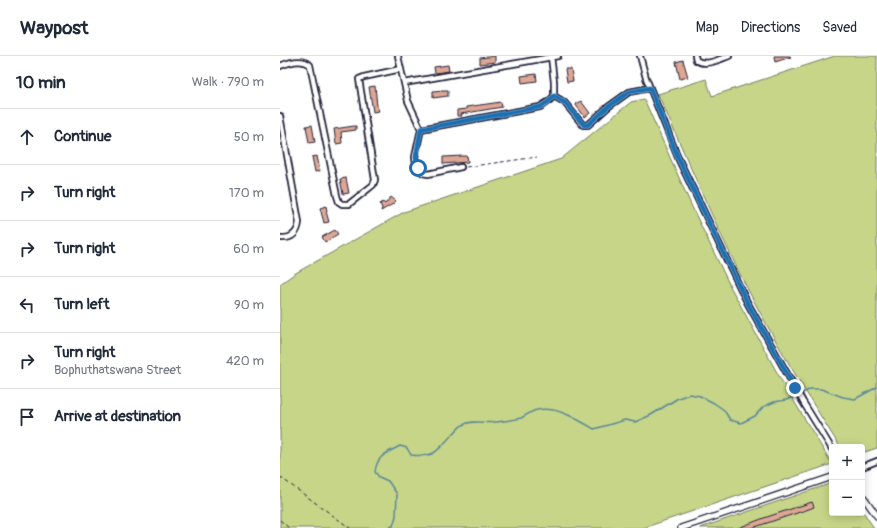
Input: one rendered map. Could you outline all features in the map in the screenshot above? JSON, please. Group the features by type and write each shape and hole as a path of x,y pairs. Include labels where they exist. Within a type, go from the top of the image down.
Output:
{"street":[{"path":"398,56 408,101 421,129 416,157 418,168 423,173 428,174 462,167"},
{"path":"404,83 551,56 558,56"},
{"path":"421,129 540,107 554,96 551,56"},
{"path":"640,56 650,88 672,144 747,302 803,402 829,444"},
{"path":"694,56 696,60 703,63 729,56"},
{"path":"280,66 301,61 307,62 310,65 337,196 339,202 345,204 349,204 373,185 375,180 359,79 364,76 401,69"},
{"path":"554,96 564,102 586,126 608,107 629,92 650,88"},
{"path":"280,116 281,132 298,222 298,229 295,234 280,238"},
{"path":"865,465 877,461"},
{"path":"681,528 829,478"},
{"path":"865,499 877,516"}],"path":[{"path":"462,167 537,157"},
{"path":"280,477 350,528"},
{"path":"280,520 289,528"}],"green space":[{"path":"835,56 877,56 877,448 865,452 865,444 838,444 802,386 755,303 733,259 658,94 706,79 712,96"},
{"path":"644,99 692,207 731,288 780,378 829,459 829,465 643,528 280,528 280,284 294,274 404,212 561,159 631,102"},
{"path":"829,484 829,516 865,516 865,514 874,528 700,528"}],"building":[{"path":"495,56 495,62 480,64 480,58"},
{"path":"774,56 790,56 791,57 775,62"},
{"path":"683,60 688,77 680,79 676,62"},
{"path":"448,65 449,71 435,73 434,67"},
{"path":"565,69 571,69 573,81 567,82"},
{"path":"536,74 537,81 522,83 521,76"},
{"path":"375,86 379,111 373,112 369,87"},
{"path":"448,90 448,96 433,98 433,91"},
{"path":"581,101 590,113 585,117 575,104"},
{"path":"501,102 502,107 457,116 457,110 466,109 466,107"},
{"path":"312,125 315,142 309,143 306,126"},
{"path":"356,126 356,130 341,132 342,143 336,144 334,129"},
{"path":"317,156 320,171 315,172 312,157"},
{"path":"467,156 468,162 443,164 443,157"},
{"path":"346,178 349,193 343,194 340,179"},
{"path":"391,197 396,201 381,211 382,208 380,204 383,202 385,204"},
{"path":"326,206 329,222 324,223 320,208"},
{"path":"335,230 338,234 325,242 322,237"},
{"path":"812,502 814,507 809,509 752,528 738,528 764,518"}],"waterway":[{"path":"800,394 811,389 821,389 843,397 855,399 877,387"},
{"path":"387,528 393,526 396,516 397,494 388,481 379,477 375,472 380,458 400,446 407,448 411,455 420,456 432,454 437,451 460,427 467,423 492,422 521,418 531,412 544,409 567,414 594,429 625,420 635,422 651,415 678,398 690,394 700,396 714,403 724,410 730,420 741,423 755,416 763,407 797,395"}],"route":[{"path":"418,168 416,165 416,157 421,129 540,107 554,96 561,99 586,126 608,107 629,92 650,88 679,160 747,302 795,388"}]}
